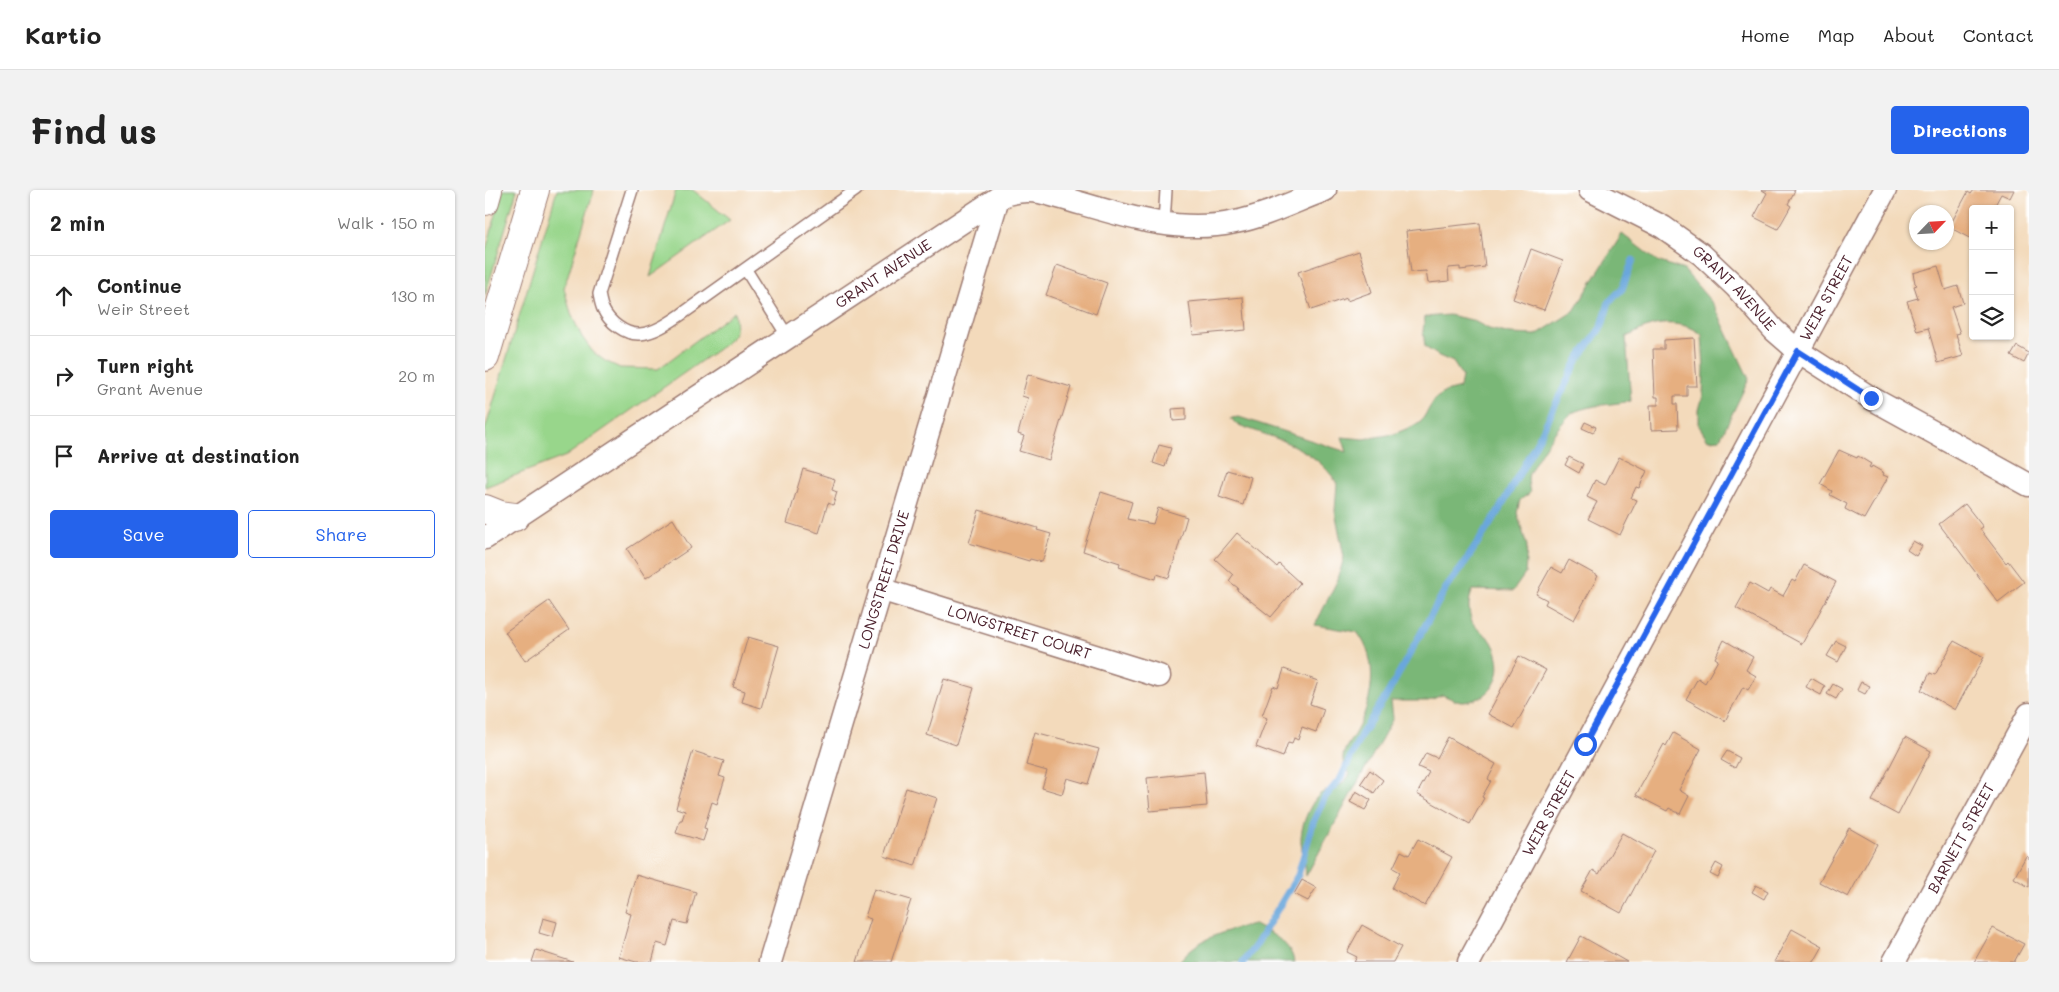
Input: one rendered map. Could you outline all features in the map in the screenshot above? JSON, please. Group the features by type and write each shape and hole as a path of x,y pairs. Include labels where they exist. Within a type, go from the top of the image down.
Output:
{"main road":[{"path":"485,201 488,190"},
{"path":"485,357 535,190"},
{"path":"485,509 500,516 515,517"}],"street":[{"name":"GRANT AVENUE","path":"485,538 998,198 1017,191 1040,192 1127,218 1164,224 1200,226 1234,223 1268,213 1325,190"},
{"name":"GRANT AVENUE","path":"1590,190 1621,204 1663,227 1701,254 1736,287 1774,330 1798,351 1871,398 2029,485"},
{"name":"WEIR STREET","path":"1469,962 1885,190"},
{"name":"LONGSTREET DRIVE","path":"770,962 998,198"},
{"name":"LONGSTREET COURT","path":"880,590 1159,676"},
{"name":"BARNETT STREET","path":"1894,962 2029,714"}],"lane":[{"path":"632,190 599,294 603,309 612,322 625,330 640,334 659,328 746,270 856,190"},
{"path":"1164,224 1167,190"},
{"path":"746,270 788,337"}],"green space":[{"path":"503,190 517,190 485,296 485,253"},
{"path":"557,190 594,190 564,288 571,314 582,337 593,352 605,361 620,368 658,369 734,312 735,330 724,345 566,456 485,487 485,430"},
{"path":"676,190 693,190 730,220 650,277"},
{"path":"1622,234 1657,261 1684,270 1714,305 1749,379 1720,439 1708,440 1699,426 1704,368 1702,335 1691,328 1677,324 1661,324 1648,327 1626,337 1631,401 1581,409 1569,415 1563,422 1529,474 1530,493 1520,500 1517,513 1527,546 1525,574 1513,591 1473,590 1471,594 1469,611 1471,619 1475,626 1492,642 1499,662 1496,681 1491,689 1475,700 1462,702 1442,695 1428,701 1391,701 1393,718 1306,876 1301,842 1304,824 1312,805 1319,795 1342,784 1350,774 1344,763 1343,756 1361,721 1370,695 1371,669 1369,656 1357,632 1315,625 1338,579 1344,557 1335,511 1337,483 1317,460 1305,452 1293,445 1236,424 1231,418 1239,417 1347,452 1342,437 1364,439 1394,434 1420,423 1435,399 1445,392 1460,388 1462,376 1453,362 1425,347 1423,331 1425,317 1449,315 1472,320 1489,329 1511,334 1536,335 1574,311"},
{"path":"1253,924 1284,943 1289,948 1294,962 1179,962 1203,941"}],"building":[{"path":"1762,190 1795,190 1788,204 1791,206 1778,229 1754,217 1767,193"},
{"path":"1974,190 2014,190 2010,198 2001,194 1995,205 1969,205 1969,238 1954,230 1954,218 1968,192 1971,194"},
{"path":"1480,223 1485,267 1460,270 1460,267 1448,268 1449,281 1428,283 1426,271 1411,272 1406,231"},
{"path":"1531,249 1563,261 1544,310 1513,299"},
{"path":"1359,251 1372,292 1347,301 1347,298 1311,310 1298,272"},
{"path":"1057,265 1107,283 1096,314 1046,295"},
{"path":"1938,266 1945,290 1958,286 1963,303 1951,307 1960,333 1956,334 1963,356 1938,363 1928,328 1917,331 1907,301 1918,298 1914,286 1917,285 1913,273"},
{"path":"1243,297 1246,330 1193,335 1189,302"},
{"path":"1694,338 1697,386 1687,386 1687,396 1674,396 1674,404 1677,404 1678,429 1651,430 1650,405 1658,405 1658,397 1655,397 1653,349 1664,349 1664,340"},
{"path":"2017,346 2029,353 2024,363 2011,356"},
{"path":"1028,374 1071,387 1049,460 1019,451 1024,436 1018,434 1028,398 1022,396"},
{"path":"1186,408 1186,420 1173,421 1172,409"},
{"path":"1585,422 1596,427 1593,433 1582,428"},
{"path":"1159,445 1171,448 1165,467 1153,463"},
{"path":"1839,450 1857,458 1858,456 1871,464 1869,467 1871,468 1872,466 1888,477 1864,519 1845,509 1847,504 1830,495 1832,491 1820,484"},
{"path":"1569,457 1583,464 1579,473 1565,465"},
{"path":"1619,457 1647,471 1639,488 1636,487 1631,498 1637,500 1620,535 1588,519 1597,502 1587,497 1595,480 1605,485"},
{"path":"803,469 835,479 832,490 837,492 833,505 828,503 819,533 787,523"},
{"path":"1227,470 1251,477 1243,505 1219,497"},
{"path":"1101,492 1132,502 1127,519 1153,524 1158,508 1187,517 1169,578 1157,574 1156,579 1119,567 1120,563 1083,551"},
{"path":"1965,504 1983,527 1980,529 2006,563 2008,561 2024,582 1998,602 1939,524"},
{"path":"979,510 1038,528 1037,530 1051,534 1042,562 1030,559 1029,561 969,543"},
{"path":"673,519 691,548 646,578 627,549"},
{"path":"1237,533 1277,567 1279,564 1300,583 1271,617 1237,590 1238,588 1229,581 1233,575 1215,559"},
{"path":"1913,541 1922,546 1916,556 1907,550"},
{"path":"1569,560 1598,576 1574,620 1545,604 1547,600 1536,594 1551,567 1562,573"},
{"path":"1804,565 1836,582 1802,644 1736,608 1750,583 1768,593 1770,589 1783,596 1792,580 1795,582"},
{"path":"549,601 569,630 525,661 505,632"},
{"path":"748,637 779,646 761,708 742,702 745,691 733,687"},
{"path":"1724,640 1753,657 1746,670 1756,676 1748,690 1743,687 1725,721 1686,699 1698,678 1705,683 1718,660 1715,658"},
{"path":"1836,641 1846,646 1838,662 1827,656"},
{"path":"1954,641 1984,657 1955,710 1921,690 1930,673 1935,675"},
{"path":"1519,656 1546,670 1514,728 1488,714"},
{"path":"1284,669 1318,681 1310,704 1324,709 1316,732 1302,727 1298,740 1294,738 1292,743 1288,742 1283,757 1256,747 1267,718 1262,716 1273,686 1278,688"},
{"path":"1811,678 1825,686 1821,695 1806,687"},
{"path":"944,679 974,688 956,745 927,735"},
{"path":"1861,682 1870,686 1865,694 1857,690"},
{"path":"1833,684 1842,689 1836,699 1827,694"},
{"path":"1035,732 1099,749 1088,784 1067,778 1062,794 1042,788 1047,771 1026,765"},
{"path":"1673,733 1701,749 1679,790 1689,796 1680,814 1669,808 1667,811 1636,795 1664,744 1666,746"},
{"path":"1448,737 1496,764 1488,779 1491,781 1482,797 1484,798 1470,824 1417,794 1429,772 1418,767 1426,753 1437,758"},
{"path":"1905,737 1931,751 1898,815 1872,801"},
{"path":"693,751 724,761 719,776 725,778 717,804 712,802 704,828 707,829 703,841 676,833 685,811 676,808"},
{"path":"1727,751 1740,758 1735,768 1721,760"},
{"path":"1370,770 1383,780 1374,793 1361,783"},
{"path":"1204,772 1207,806 1150,811 1147,778"},
{"path":"906,788 937,798 915,866 884,856"},
{"path":"1356,791 1371,800 1365,810 1350,802"},
{"path":"1849,828 1877,844 1848,897 1819,882"},
{"path":"1622,833 1654,851 1621,913 1581,891 1593,870 1599,874"},
{"path":"1418,839 1452,857 1425,906 1392,888 1400,872 1393,868 1401,851 1409,855"},
{"path":"2026,856 2029,858 2029,887 2014,878"},
{"path":"1716,863 1723,867 1718,878 1710,874"},
{"path":"636,875 696,892 687,924 674,921 667,946 657,943 652,962 636,962 619,957 631,914 625,912"},
{"path":"1302,880 1316,888 1308,901 1294,894"},
{"path":"1756,885 1768,891 1764,899 1752,892"},
{"path":"874,889 911,900 891,962 857,962 871,919 865,917"},
{"path":"543,918 557,922 553,937 539,933"},
{"path":"1362,925 1401,947 1393,962 1354,962 1357,957 1347,952"},
{"path":"1993,928 2024,944 2014,962 1974,962"},
{"path":"1792,929 1823,946 1814,962 1774,962"},
{"path":"1581,936 1627,962 1567,962"},
{"path":"536,950 573,962 532,962"}],"waterway":[{"path":"1243,962 1256,945 1298,875 1314,820 1325,797 1341,778 1361,735 1388,693 1446,588 1498,512 1540,436 1577,361 1602,326 1609,302 1622,289 1633,260"}],"route":[{"path":"1585,744 1798,351 1871,398"}]}
